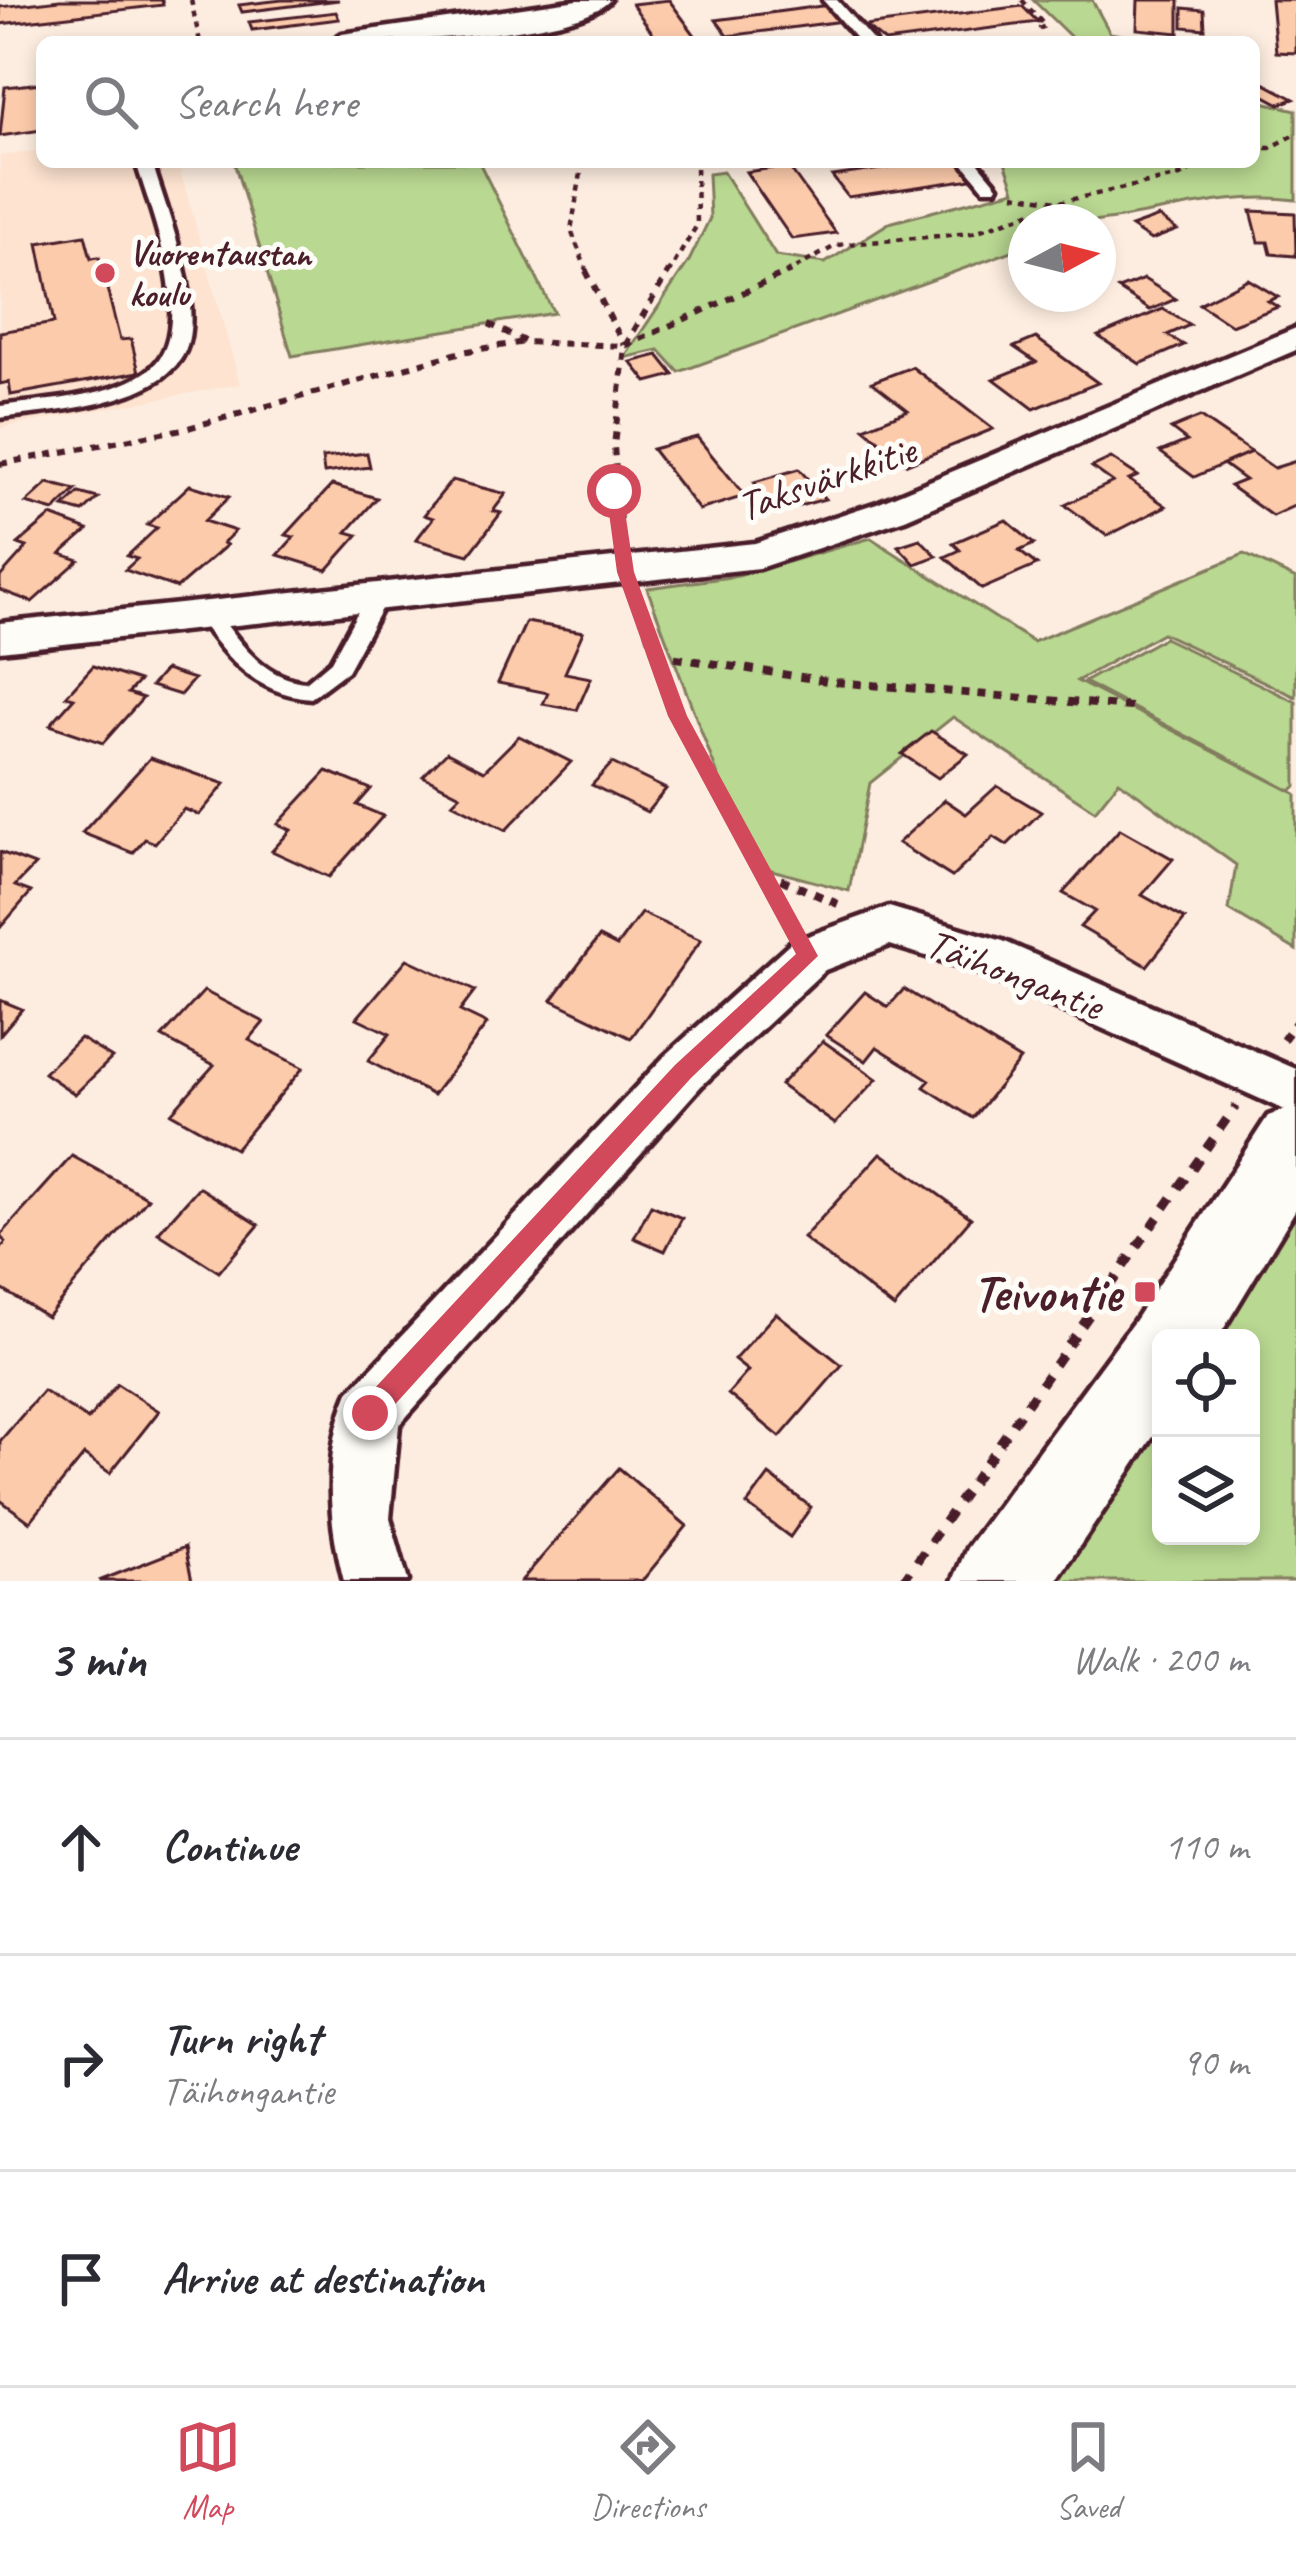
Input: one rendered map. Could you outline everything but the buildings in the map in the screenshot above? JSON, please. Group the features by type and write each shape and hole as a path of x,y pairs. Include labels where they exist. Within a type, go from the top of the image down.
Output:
{"main road":[{"path":"1174,1329 1283,1103"},
{"path":"1000,1581 1152,1364"}],"street":[{"path":"398,36 576,12 597,0"},
{"name":"Taksvärkkitie","path":"0,637 710,563 804,543 1296,338"},
{"name":"Täihongantie","path":"376,1581 359,1518 370,1413 683,1071 808,956 889,926 986,955 1283,1103"}],"lane":[{"path":"830,0 862,36"},
{"path":"0,412 106,398 146,385 171,366 183,322 145,168"},
{"path":"975,168 990,186"},
{"path":"208,616 244,662 278,690 311,690 339,666 376,598"}],"path":[{"path":"191,0 199,36"},
{"path":"1022,0 1045,26 1035,31"},
{"path":"1260,148 1270,148 1296,134"},
{"path":"582,168 571,230 593,289 625,346"},
{"path":"696,168 697,225 625,346 614,491 626,572 678,716 808,956"},
{"path":"0,464 188,428 463,352 525,342 625,346 756,291 837,245 972,232 1064,201 1180,176 1194,168"},
{"path":"990,186 1064,201"},
{"path":"489,324 525,342"},
{"path":"657,655 724,669 914,691 1132,707"},
{"path":"762,871 889,926"},
{"path":"903,1581 1283,1103 1296,1022"}],"shaded area":[{"name":"Vuorentaustan koulu","path":"36,151 36,168 180,168 240,384 0,428 0,156"}],"green space":[{"path":"1033,0 1092,0 1110,33 1127,36 1070,36"},
{"path":"1260,101 1296,110 1296,200 1243,199 1116,219 1116,204 1008,204 1008,253 679,372 659,350 624,358 689,261 710,218 708,174 723,172 776,256 825,263 889,223 1015,190 1007,168 1260,168"},
{"path":"236,168 482,168 554,313 292,356"},
{"path":"871,538 1033,642 1244,554 1296,579 1296,697 1162,633 1077,681 1296,794 1296,950 1229,910 1236,865 1119,781 1095,811 953,717 870,783 849,891 764,868 728,802 647,588 738,576"},
{"path":"1164,638 1296,702 1296,786 1291,791 1084,682"},
{"path":"1296,1190 1296,1581 1033,1581 1152,1403 1152,1545 1260,1545 1260,1329 1202,1329"}],"place":[{"name":"Vuorentaustan koulu","path":"105,273"},
{"name":"Teivontie","path":"1145,1292"}],"route":[{"path":"370,1413 683,1071 808,956 678,716 626,572 614,491"}]}
